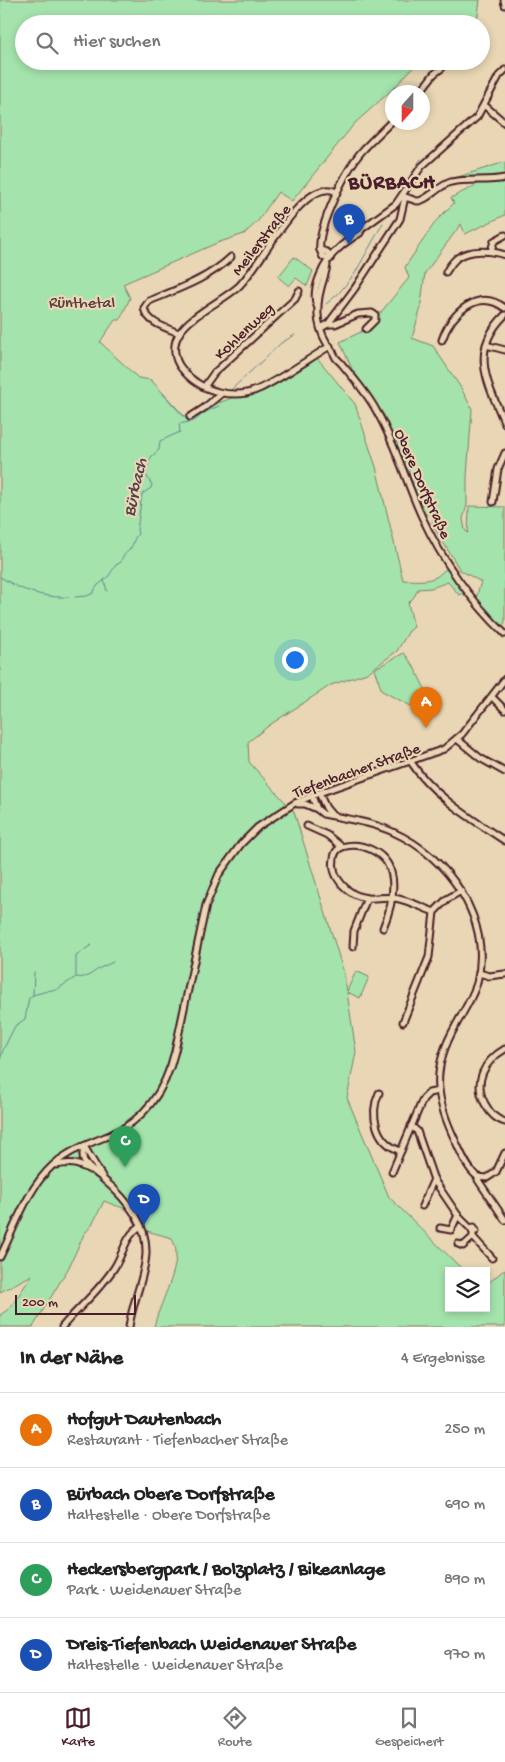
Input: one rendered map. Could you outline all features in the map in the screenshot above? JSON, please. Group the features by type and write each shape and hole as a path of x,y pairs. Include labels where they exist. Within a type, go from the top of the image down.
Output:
{"street":[{"path":"504,0 505,6"},
{"path":"425,85 439,70"},
{"name":"Obere Dorfstraße","path":"505,70 499,76 477,117 427,160 403,196 344,246 337,249 322,270 314,299 317,306 317,318 331,349 339,356 341,363 379,415 422,516 438,545 470,596 505,634"},
{"path":"484,105 505,124"},
{"path":"332,257 323,257 320,250 322,233 337,192 347,171 362,152 385,129"},
{"path":"403,196 417,201 423,200 448,183 463,180 492,181 505,178"},
{"name":"Meilerstraße","path":"179,333 190,322 228,295 246,279 284,224 307,201 325,190 337,192"},
{"name":"Obere Dorfstraße","path":"321,328 328,324 355,288 400,219 403,196"},
{"path":"491,251 494,241 505,235"},
{"path":"446,272 455,259 477,251 491,251 505,255"},
{"path":"231,257 219,268 202,279 149,301 144,308 147,315 154,322 179,333 175,344 178,363 192,379 204,387 222,393 242,394 260,388 331,349"},
{"name":"Kohlenweg","path":"204,387 214,373 295,299 299,292"},
{"path":"442,340 449,323 460,311 470,304 487,301 494,302 505,308"},
{"path":"328,324 335,324 358,314 372,313 376,315 375,320 366,329"},
{"path":"505,315 491,331 484,353 485,374 504,416 505,424"},
{"path":"486,345 505,350"},
{"path":"190,417 222,393"},
{"path":"493,502 498,469 505,453"},
{"name":"Tiefenbacher Straße","path":"0,1257 34,1188 53,1166 68,1154 121,1130 133,1122 154,1101 165,1084 175,1051 206,904 212,886 223,867 251,833 276,814 312,796 444,750 457,739 505,679"},
{"path":"492,697 505,710"},
{"path":"457,739 480,758 505,772"},
{"path":"412,762 426,780 448,800 505,841"},
{"path":"319,793 326,808 335,816"},
{"path":"312,796 317,809"},
{"path":"295,804 305,804 323,814 381,827 410,841 437,862 461,891 473,915 478,932 480,951 479,973 469,1004 448,1039 441,1057 438,1075 439,1091 444,1114 454,1139 471,1170 478,1177 478,1180 505,1220"},
{"path":"307,826 327,835 342,847"},
{"path":"383,928 393,897 390,869 386,860 379,853 359,845 342,847 337,850 333,860 337,878 348,889 367,898 393,897 406,900 434,912"},
{"path":"403,1022 429,957 434,912 447,899 461,891"},
{"path":"353,946 354,931 367,898"},
{"path":"479,973 489,976 505,974"},
{"path":"505,1049 492,1058 485,1066 480,1077 479,1088 489,1112 505,1122"},
{"path":"392,1172 423,1099 428,1093 439,1091"},
{"path":"379,1093 375,1102 374,1114 376,1125 384,1140 394,1149 400,1151"},
{"path":"411,1126 417,1131 434,1179 458,1215 492,1258"},
{"path":"84,1146 101,1177 130,1208 141,1226 145,1237 146,1259 129,1327"},
{"path":"478,1177 487,1178 496,1172 505,1153"},
{"path":"53,1166 67,1162 75,1163 101,1177"},
{"path":"486,1192 487,1178"},
{"path":"422,1206 434,1179"},
{"path":"440,1228 451,1230 458,1215"},
{"path":"62,1327 106,1280 122,1255 128,1237 141,1226"},
{"path":"458,1244 463,1246 472,1232"}],"green space":[{"name":"Rünthetal","path":"0,0 480,0 478,15 15,15 15,70 411,70 397,85 385,85 385,96 355,123 292,201 278,192 258,221 244,234 217,243 123,284 130,298 120,320 115,320 100,342 138,378 151,380 184,416 250,391 314,354 355,404 376,467 403,580 432,579 450,567 461,583 464,593 459,595 448,582 431,588 418,589 408,603 414,627 409,631 397,651 367,673 331,685 271,724 248,742 249,762 294,812 344,973 347,991 356,971 369,977 360,998 347,992 356,1052 347,1098 389,1197 460,1267 445,1267 445,1312 490,1312 490,1282 505,1269 505,1327 154,1327 176,1261 173,1240 172,1238 147,1231 144,1224 135,1214 104,1201 92,1225 84,1234 69,1267 33,1327 0,1327 0,1315 10,1308 32,1275 0,1292"},
{"path":"505,162 505,215 465,234 461,224 425,273 420,311 412,338 433,346 461,388 472,409 467,476 467,505 463,519 465,530 468,533 469,506 505,507 505,622 503,626 487,612 476,598 481,582 460,570 432,524 436,500 429,513 423,515 411,477 384,415 352,369 340,342 367,329 409,278 405,267 436,221 454,203 451,198 482,182 458,177"},
{"path":"294,257 313,271 307,286 296,278 289,286 278,277"},
{"path":"404,653 413,665 430,699 411,706 382,691 374,669"}],"waterway":[{"name":"Bürbach","path":"493,109 497,113"},
{"name":"Bürbach","path":"418,163 421,159"},
{"name":"Bürbach","path":"354,275 383,223"},
{"name":"Bürbach","path":"326,304 339,293 352,277"},
{"name":"Bürbach","path":"231,390 281,343 295,335"},
{"path":"163,394 189,422"},
{"name":"Bürbach","path":"75,597 87,596 93,593 97,586 121,562 123,556 131,547 138,534 142,494 151,488 152,485 146,475 148,464 152,456 159,450 160,441 180,432 179,424 194,421 226,396"},
{"name":"Bürbach","path":"203,413 219,406"},
{"name":"Bürbach","path":"0,577 36,594 69,597"},
{"path":"104,580 107,591"},
{"path":"76,976 76,956 91,945"},
{"path":"33,995 56,990 76,977 87,976 113,962"},
{"path":"0,1060 15,1026 25,1019 29,998 33,995 34,972"}],"place":[{"name":"Bürbach Obere Dorfstraße","path":"349,245"},
{"name":"Hofgut Dautenbach","path":"426,728"},
{"name":"Heckersbergpark / Bolzplatz / Bikeanlage","path":"125,1167"},
{"name":"Dreis-Tiefenbach Weidenauer Straße","path":"144,1225"}],"district":[{"name":"BÜRBACH","path":"392,181"}]}
